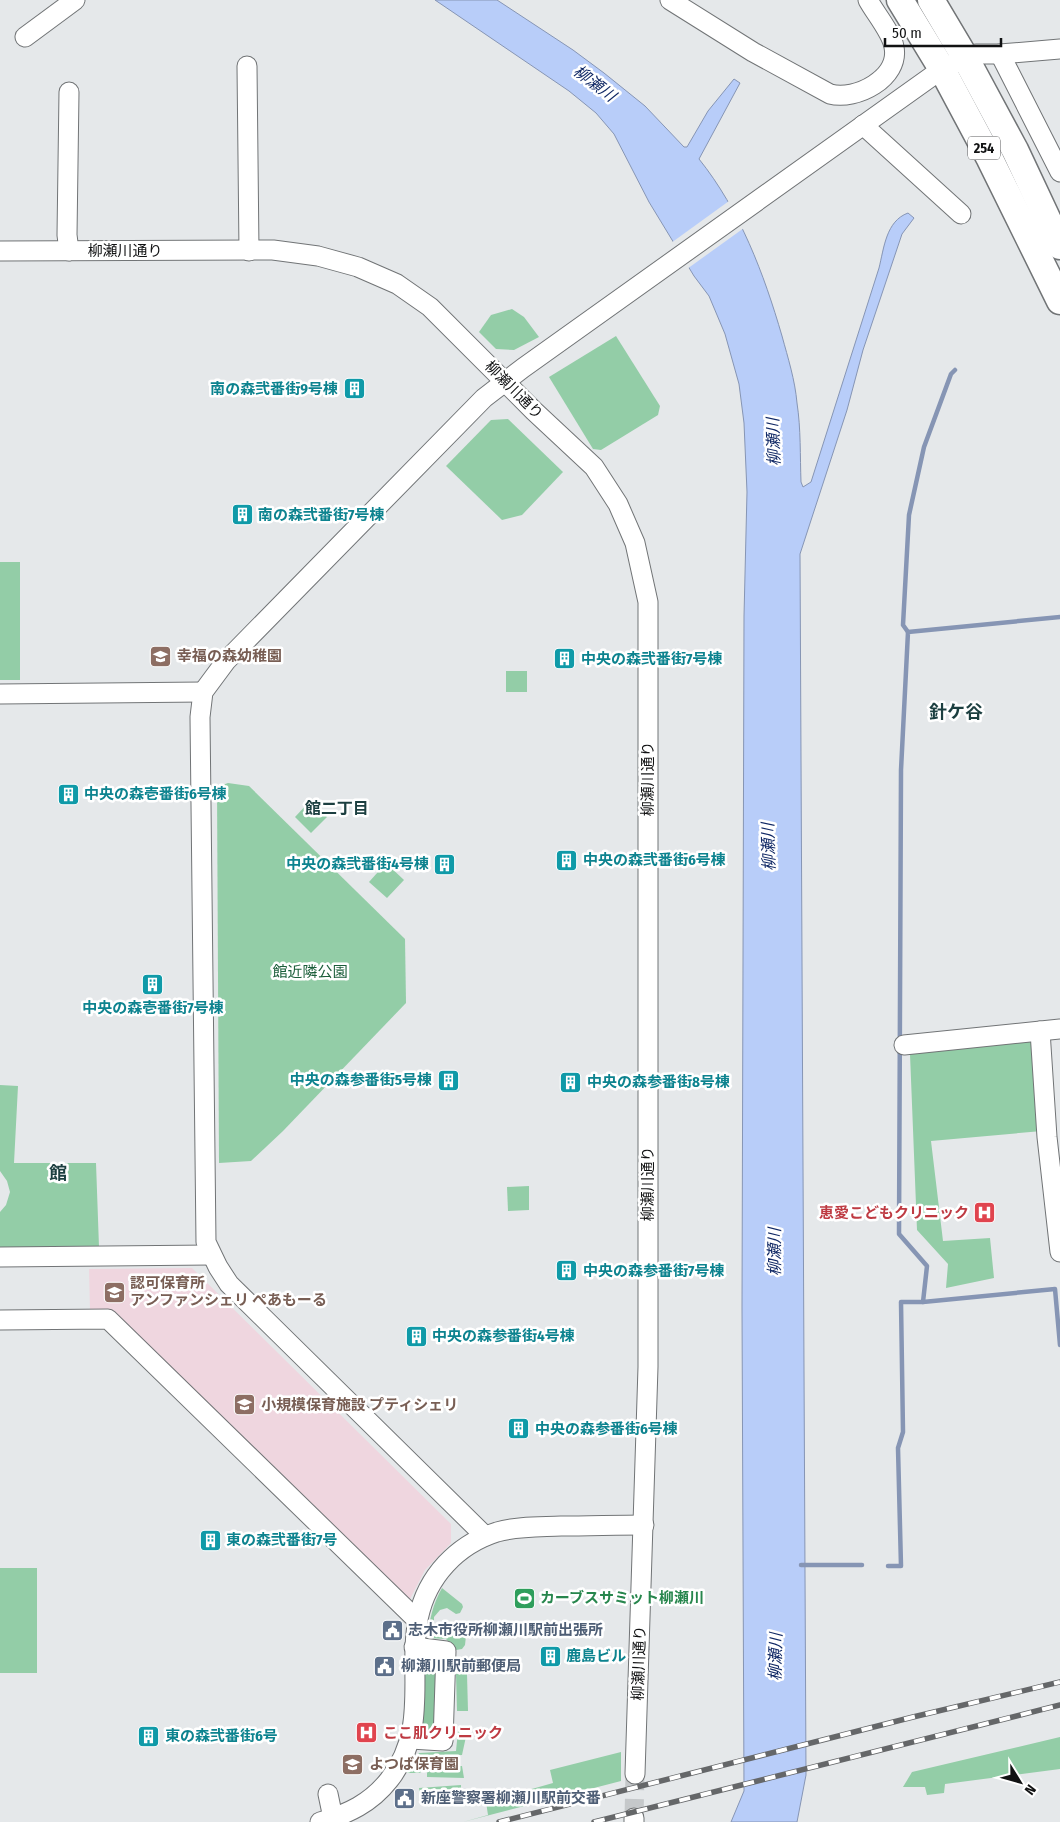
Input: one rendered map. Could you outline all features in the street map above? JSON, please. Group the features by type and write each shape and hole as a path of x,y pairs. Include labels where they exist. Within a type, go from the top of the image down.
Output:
{"highway":[{"name":"254","path":"900,0 942,69 990,159 1060,301"},
{"name":"254","path":"931,0 966,59 1015,150 1060,246"}],"street":[{"path":"25,37 75,0"},
{"path":"670,0 754,52 830,94 840,96 855,95 864,91 892,68 894,45 868,0"},
{"path":"485,1536 229,1284 211,1255 206,1242 200,717 203,692 226,660 484,398 505,382 609,305 942,69 976,54 1060,49"},
{"path":"1000,54 1060,172"},
{"path":"247,66 249,250"},
{"path":"69,92 67,235 69,251"},
{"path":"863,125 961,214"},
{"name":"柳瀬川通り","path":"0,251 273,250 318,256 358,267 397,284 430,307 594,467 618,504 636,543 648,602 648,1367 635,1774"},
{"path":"0,694 203,692"},
{"path":"904,1045 1060,1029"},
{"path":"1040,1031 1048,1138 1060,1252"},
{"path":"0,1257 211,1255"},
{"path":"0,1320 108,1320 417,1620"},
{"path":"328,1794 326,1820 358,1808 378,1793 399,1766 410,1739 414,1715 414,1647 417,1620 424,1596 440,1571 455,1554 485,1536 526,1527 644,1525"},
{"path":"410,1739 443,1741 446,1651 414,1647"}],"shaded area":[{"path":"192,1268 451,1524 451,1543 425,1570 410,1599 403,1601 90,1311 89,1269"}],"green space":[{"path":"512,309 524,317 539,337 514,350 496,349 479,332 491,315"},
{"path":"616,336 660,406 658,415 601,450 593,449 549,377"},
{"path":"508,419 563,472 522,515 502,520 446,466 491,420"},
{"path":"0,562 20,562 20,680 0,680"},
{"path":"506,671 527,671 527,692 506,692"},
{"name":"館近隣公園","path":"228,783 249,786 405,939 406,1003 283,1131 251,1161 219,1163 217,787"},
{"path":"311,800 327,817 311,833 295,817"},
{"path":"386,863 404,880 387,898 369,882"},
{"path":"1035,1040 1042,1131 931,1141 943,1241 990,1238 994,1278 946,1288 948,1264 917,1230 910,1054"},
{"path":"0,1085 18,1086 14,1163 96,1163 99,1247 0,1247 0,1212 6,1205 10,1192 7,1181 0,1171"},
{"path":"529,1186 529,1210 508,1211 507,1187"},
{"path":"0,1568 37,1568 37,1673 0,1673"},
{"path":"442,1588 462,1604 463,1607 460,1613 456,1614 447,1608 440,1610 434,1617 434,1628 440,1632 458,1631 466,1636 465,1645 462,1649 456,1650 446,1639 428,1638 432,1612"},
{"path":"436,1655 435,1736 421,1736 423,1656"},
{"path":"456,1674 467,1674 468,1711 457,1711"},
{"path":"458,1731 467,1732 462,1755 433,1756 420,1773 407,1773 419,1753 456,1751"},
{"path":"1060,1737 1060,1769 945,1784 944,1793 927,1795 925,1787 903,1787 912,1772"},
{"path":"621,1752 621,1781 463,1822 488,1815 486,1802 553,1783 550,1770"},
{"path":"462,1766 464,1778 427,1777 427,1773 432,1767"},
{"path":"461,1785 461,1788 421,1798 419,1788"}],"water":[{"name":"柳瀬川","path":"435,0 497,0 573,50 604,73 645,106 684,147 687,147 708,111 734,79 740,83 699,159 727,199 739,221 759,266 775,313 789,361 796,394 800,433 801,482 803,487 811,482 879,268 887,236 895,222 901,217 908,213 914,218 902,234 863,350 847,410 800,554 806,1775 797,1822 731,1822 744,1791 742,1307 744,616 747,492 744,423 739,384 725,334 709,296 694,276 649,202 614,134 596,113 569,91"}],"pier":[{"path":"729,201 744,228 687,269 671,243"}],"waterway":[{"path":"908,632 903,625 909,515 924,447 951,374 955,370"},
{"path":"1060,617 908,632 901,770 899,1234 927,1266 923,1302 1055,1289 1060,1345"},
{"path":"888,1566 901,1566 898,1448 903,1432 901,1302 923,1302"},
{"path":"801,1565 862,1565"}],"tunnel":[{"path":"634,1818 635,1774"}],"railway":[{"path":"499,1822 913,1717 1060,1682"},
{"path":"594,1822 1060,1705"}],"place":[{"name":"南の森弐番街9号棟","path":"354,389"},
{"name":"南の森弐番街7号棟","path":"242,515"},
{"name":"幸福の森幼稚園","path":"161,656"},
{"name":"中央の森弐番街7号棟","path":"565,659"},
{"name":"中央の森壱番街6号棟","path":"68,794"},
{"name":"中央の森弐番街6号棟","path":"567,860"},
{"name":"中央の森弐番街4号棟","path":"445,864"},
{"name":"中央の森壱番街7号棟","path":"153,985"},
{"name":"中央の森参番街5号棟","path":"448,1080"},
{"name":"中央の森参番街8号棟","path":"571,1082"},
{"name":"恵愛こどもクリニック","path":"985,1213"},
{"name":"中央の森参番街7号棟","path":"567,1271"},
{"name":"認可保育所 アンファンシェリ ぺあもーる","path":"114,1292"},
{"name":"中央の森参番街4号棟","path":"416,1336"},
{"name":"小規模保育施設 プティシェリ","path":"245,1405"},
{"name":"中央の森参番街6号棟","path":"519,1429"},
{"name":"東の森弐番街7号","path":"210,1540"},
{"name":"カーブスサミット柳瀬川","path":"524,1598"},
{"name":"志木市役所柳瀬川駅前出張所","path":"392,1630"},
{"name":"鹿島ビル","path":"550,1656"},
{"name":"柳瀬川駅前郵便局","path":"385,1666"},
{"name":"ここ肌クリニック","path":"367,1733"},
{"name":"東の森弐番街6号","path":"149,1736"},
{"name":"よつば保育園","path":"353,1764"},
{"name":"新座警察署柳瀬川駅前交番","path":"405,1798"}],"district":[{"name":"針ケ谷","path":"956,712"},
{"name":"館二丁目","path":"337,808"},
{"name":"館","path":"58,1173"}]}
